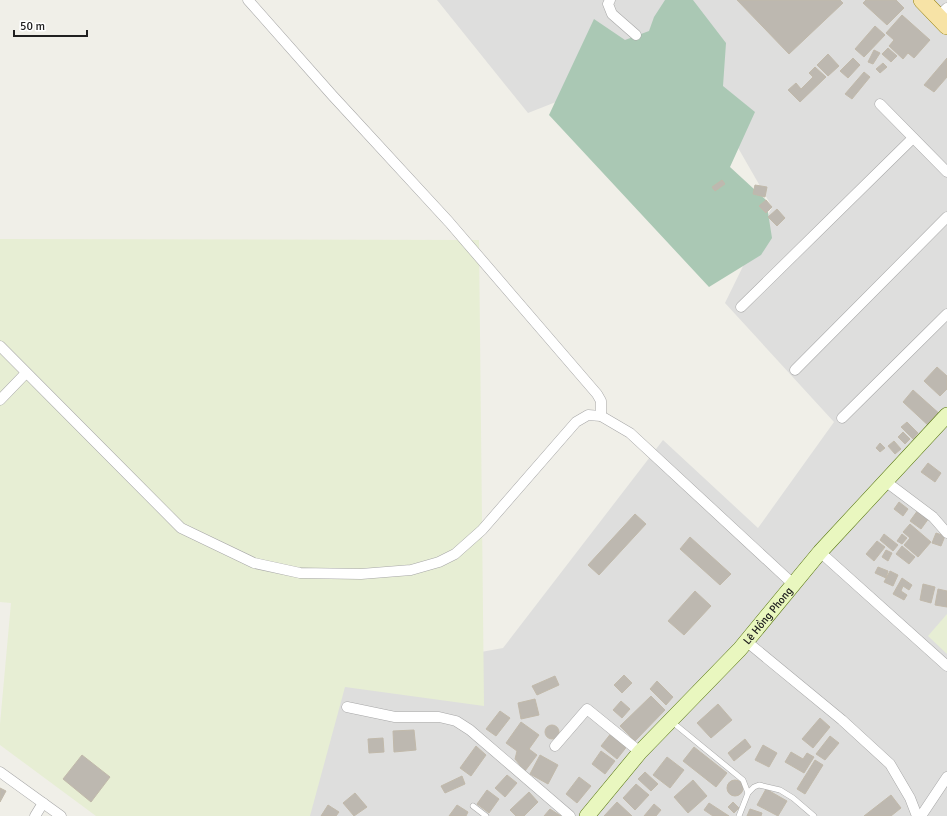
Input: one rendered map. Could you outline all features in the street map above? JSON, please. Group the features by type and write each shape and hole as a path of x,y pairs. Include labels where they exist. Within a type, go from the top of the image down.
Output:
{"main road":[{"path":"922,0 944,17"}],"street":[{"path":"248,0 332,95 449,222 597,394 600,401 601,416"},
{"path":"610,0 608,4 612,14 636,35"},
{"path":"880,104 947,172"},
{"path":"742,307 913,138"},
{"path":"795,370 947,217"},
{"path":"842,418 947,314"},
{"path":"0,346 182,528 254,563 300,573 361,574 411,570 439,562 455,554 482,530 576,422 588,414 601,416 630,434 793,584"},
{"path":"0,400 26,373"},
{"name":"Lê Hồng Phong","path":"587,816 640,752 746,641 820,552 947,415"},
{"path":"885,481 932,517 947,533"},
{"path":"820,552 947,666"},
{"path":"746,641 842,720 890,764 910,798 917,816"},
{"path":"348,707 395,717 439,717 456,721 470,730 570,816"},
{"path":"555,746 587,709 640,752"},
{"path":"0,772 61,816"},
{"path":"921,816 947,777"},
{"path":"35,816 43,803"}],"lane":[{"path":"671,720 743,780 748,792"},
{"path":"739,816 748,792 756,786 780,790 793,798 814,816"},
{"path":"473,806 486,816"}],"shaded area":[{"path":"437,0 947,0 947,816 275,816 305,684 503,648 663,440 758,528 834,422 725,303 772,207 683,52 528,113"}],"green space":[{"path":"665,0 693,0 726,43 723,86 755,112 730,167 766,200 772,238 761,255 709,287 549,115 594,19 625,40 649,31 654,17"},
{"path":"0,239 479,240 484,706 345,687 310,816 96,816 0,745 0,724 11,603 0,602"},
{"path":"947,614 947,654 928,636"}],"building":[{"path":"737,0 840,0 843,3 789,54"},
{"path":"866,0 896,0 904,8 887,25 863,3"},
{"path":"902,15 930,40 914,58 908,53 903,59 889,46 894,40 886,33"},
{"path":"875,26 885,35 864,57 855,49"},
{"path":"888,48 897,56 891,62 882,54"},
{"path":"874,50 880,53 873,64 868,62"},
{"path":"828,54 839,66 828,76 817,65"},
{"path":"853,58 860,65 848,78 840,71"},
{"path":"947,58 947,77 934,92 924,85"},
{"path":"883,63 887,67 880,73 876,69"},
{"path":"815,67 826,77 800,102 788,90 796,83 801,89 813,77 809,73"},
{"path":"864,72 870,77 852,99 845,94"},
{"path":"722,180 725,184 715,191 712,187"},
{"path":"755,185 767,187 765,197 753,194"},
{"path":"766,200 772,207 766,213 759,206"},
{"path":"777,209 785,218 777,226 768,217"},
{"path":"937,367 947,376 947,389 940,396 924,381"},
{"path":"913,390 942,416 931,428 903,402"},
{"path":"907,422 918,433 913,439 901,427"},
{"path":"903,432 910,439 905,444 898,437"},
{"path":"894,441 901,449 895,454 888,446"},
{"path":"880,443 885,448 880,452 876,448"},
{"path":"928,463 941,473 935,482 921,472"},
{"path":"899,502 908,509 903,516 894,509"},
{"path":"918,510 929,518 921,529 910,521"},
{"path":"635,514 646,524 599,575 588,565"},
{"path":"910,524 931,542 918,557 904,545 910,538 903,532"},
{"path":"936,533 945,536 941,546 932,543"},
{"path":"884,534 898,545 893,551 880,540"},
{"path":"902,534 907,538 902,544 897,541"},
{"path":"690,537 731,574 720,585 680,549"},
{"path":"877,541 885,547 874,561 866,554"},
{"path":"902,546 915,557 909,564 896,554"},
{"path":"886,550 892,553 888,561 882,557"},
{"path":"878,567 888,571 886,578 875,573"},
{"path":"890,571 898,575 893,586 884,582"},
{"path":"902,578 912,585 909,590 903,586 901,591 907,595 904,600 893,594"},
{"path":"923,584 935,587 931,603 920,600"},
{"path":"938,589 947,591 947,607 935,605"},
{"path":"695,591 711,606 684,635 668,621"},
{"path":"624,675 632,683 622,693 614,685"},
{"path":"555,676 559,685 537,695 532,686"},
{"path":"657,681 673,697 666,705 650,689"},
{"path":"651,696 665,710 635,741 620,726"},
{"path":"535,699 539,715 521,719 518,703"},
{"path":"621,701 630,709 622,718 613,710"},
{"path":"718,704 732,720 711,738 697,723"},
{"path":"500,711 510,718 496,736 486,729"},
{"path":"820,718 830,727 813,748 802,739"},
{"path":"521,722 539,735 529,749 537,755 525,771 515,759 517,751 506,743"},
{"path":"549,725 555,725 559,729 559,735 555,739 549,739 545,735 545,729"},
{"path":"414,730 416,750 394,752 393,731"},
{"path":"612,732 628,745 617,759 601,746"},
{"path":"830,736 839,743 825,760 816,754"},
{"path":"383,738 384,752 369,753 368,739"},
{"path":"745,739 751,747 734,761 728,753"},
{"path":"763,745 777,753 769,767 755,760"},
{"path":"476,746 486,755 471,776 460,768"},
{"path":"694,747 727,773 716,787 683,761"},
{"path":"601,751 615,761 605,774 592,764"},
{"path":"791,752 803,759 807,753 814,757 804,773 785,762"},
{"path":"82,755 110,777 91,802 63,779"},
{"path":"540,755 558,765 548,784 530,774"},
{"path":"667,757 684,770 670,788 653,775"},
{"path":"815,760 823,765 805,794 797,789"},
{"path":"645,772 658,784 651,791 638,779"},
{"path":"507,775 517,783 505,797 495,788"},
{"path":"462,776 465,784 445,793 441,786"},
{"path":"579,777 591,786 577,803 566,794"},
{"path":"693,780 707,796 688,813 674,797"},
{"path":"732,780 738,780 743,785 741,794 738,796 732,796 727,791 727,785"},
{"path":"636,784 649,795 635,810 623,798"},
{"path":"0,788 6,791 0,802"},
{"path":"766,789 787,801 778,816 757,805"},
{"path":"487,790 499,799 489,813 477,804"},
{"path":"529,792 538,802 524,816 516,816 510,810"},
{"path":"355,793 367,807 354,816 343,803"},
{"path":"891,795 901,808 891,816 864,816"},
{"path":"617,802 632,816 604,816"},
{"path":"733,802 739,808 734,813 728,807"},
{"path":"709,803 729,816 713,816 704,810"},
{"path":"654,804 661,810 656,816 644,816"},
{"path":"328,805 339,812 336,816 321,816"},
{"path":"457,805 468,812 466,816 449,816"},
{"path":"550,809 561,816 544,816"},
{"path":"750,809 762,813 761,816 747,816"}]}
